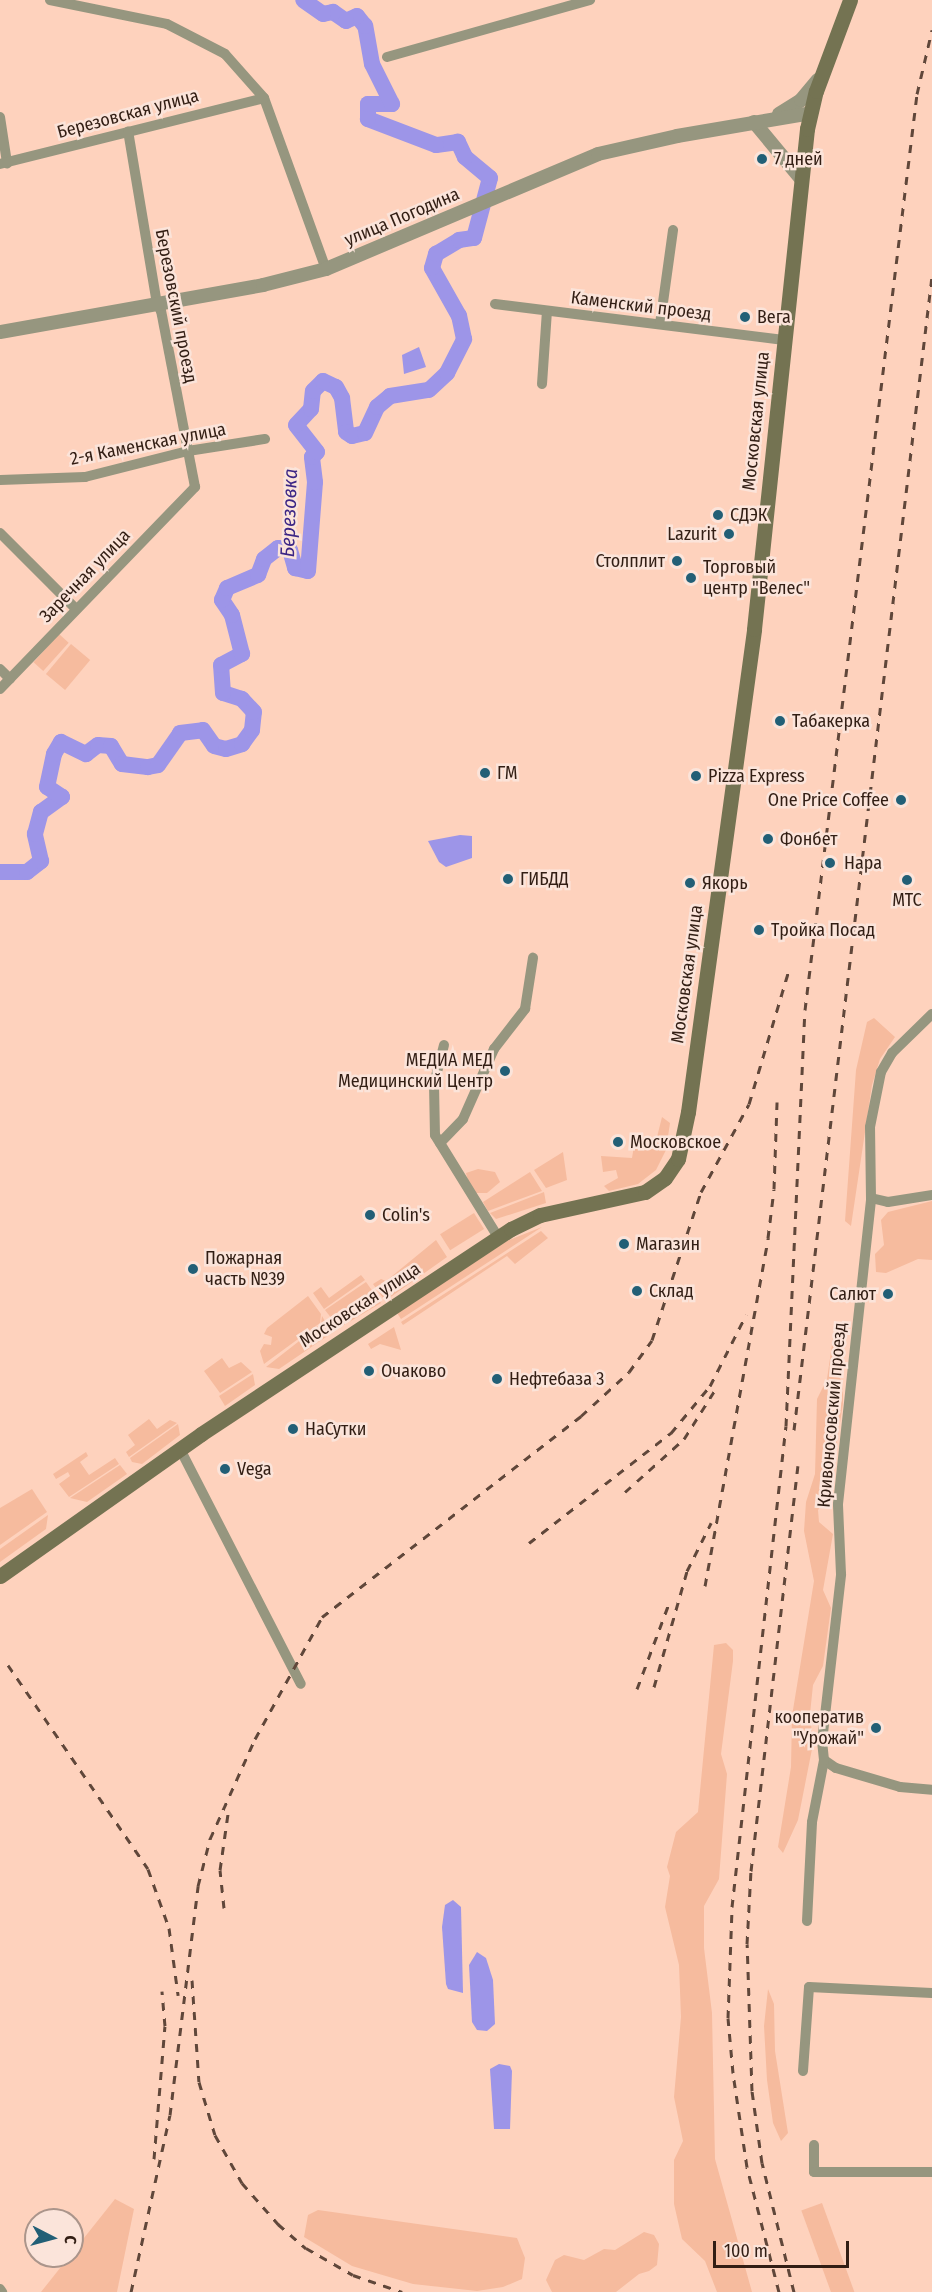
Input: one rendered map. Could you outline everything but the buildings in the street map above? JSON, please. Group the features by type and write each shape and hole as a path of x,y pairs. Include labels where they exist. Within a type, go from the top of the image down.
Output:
{"main road":[{"name":"Московская улица","path":"0,1576 180,1449 498,1238 540,1215 645,1192 665,1178 680,1154 754,629 784,340 811,113 850,0"}],"street":[{"path":"50,0 167,24 225,54 264,98 326,269"},
{"path":"387,57 590,0"},
{"path":"769,119 801,100 826,66"},
{"name":"Березовская улица","path":"3,164 264,98"},
{"name":"улица Погодина","path":"0,332 157,304 326,269 598,154 769,119 811,113"},
{"path":"0,117 3,164"},
{"path":"754,122 802,180"},
{"name":"Березовский проезд","path":"128,131 157,304 161,311 195,487"},
{"path":"660,324 673,230"},
{"name":"Каменский проезд","path":"495,304 784,340"},
{"path":"542,384 547,311"},
{"name":"2-я Каменская улица","path":"0,480 86,477 188,451 265,439"},
{"name":"Заречная улица","path":"0,689 195,487"},
{"path":"0,533 76,609"},
{"path":"0,669 10,679"},
{"path":"440,1143 463,1119 494,1049 525,1009 533,958"},
{"name":"Кривоносовский проезд","path":"807,1922 812,1822 824,1760 822,1742 841,1574 838,1504 871,1197 870,1127 881,1072 892,1053 932,1014"},
{"path":"444,1044 434,1084 435,1135 498,1238"},
{"path":"871,1197 888,1202 932,1195"},
{"path":"180,1449 301,1684"},
{"path":"824,1760 900,1787 932,1790"},
{"path":"803,2071 809,1987 932,1993"},
{"path":"814,2145 814,2172 932,2172"}],"shaded area":[{"path":"419,347 426,367 404,374 402,355"},
{"path":"59,634 69,643 43,671 34,662"},
{"path":"71,644 90,660 65,690 46,674"},
{"path":"460,835 472,836 472,858 446,867 439,862 428,841"},
{"path":"874,1018 895,1037 880,1059 872,1085 851,1226 845,1221 856,1070 867,1022"},
{"path":"662,1117 670,1123 666,1150 656,1170 638,1184 609,1191 604,1186 618,1178 616,1170 603,1172 601,1156 632,1158 634,1146 654,1149"},
{"path":"563,1152 567,1180 546,1188 534,1170"},
{"path":"478,1169 495,1172 500,1182 487,1193 476,1193 469,1185 466,1173"},
{"path":"530,1172 542,1191 488,1211 483,1202"},
{"path":"544,1192 546,1203 496,1219 490,1213"},
{"path":"932,1201 932,1260 918,1259 886,1273 876,1272 875,1254 884,1245 881,1220 888,1212"},
{"path":"474,1213 484,1229 450,1250 440,1234"},
{"path":"542,1227 401,1319 397,1313 507,1241"},
{"path":"541,1231 548,1238 515,1264 507,1256 403,1325 401,1322"},
{"path":"436,1240 447,1257 385,1301 373,1284 381,1279 386,1281"},
{"path":"361,1275 365,1280 324,1309 313,1293 321,1287 329,1298"},
{"path":"366,1282 381,1303 339,1328 325,1310"},
{"path":"308,1296 321,1314 320,1323 264,1364 260,1351 264,1344 271,1345 272,1337 264,1334 267,1328"},
{"path":"322,1316 332,1333 279,1369 266,1367 321,1324"},
{"path":"840,1323 837,1374 843,1383 843,1404 828,1497 818,1510 819,1522 833,1534 823,1590 831,1608 823,1666 813,1685 810,1714 813,1744 798,1820 783,1853 778,1847 791,1767 792,1716 814,1581 804,1531 806,1502 815,1474 817,1399 827,1379 835,1324"},
{"path":"394,1327 401,1350 380,1344 371,1349 368,1344"},
{"path":"222,1358 229,1368 241,1362 252,1372 220,1393 204,1371"},
{"path":"253,1374 255,1385 225,1406 219,1396"},
{"path":"149,1419 157,1429 170,1420 177,1423 129,1457 126,1452 135,1445 128,1435"},
{"path":"178,1424 180,1435 142,1464 132,1462 130,1458"},
{"path":"86,1452 88,1456 80,1462 89,1475 115,1458 119,1464 69,1497 59,1484 70,1476 68,1472 56,1479 53,1474"},
{"path":"120,1465 127,1474 87,1502 70,1498"},
{"path":"32,1489 47,1512 0,1545 0,1508"},
{"path":"48,1515 46,1529 0,1562 0,1549"},
{"path":"726,1643 733,1650 721,1754 727,1774 719,1879 704,1906 704,1948 712,2013 715,2159 752,2292 717,2292 705,2261 682,2239 674,2204 674,2160 683,2141 674,2097 681,2017 679,1965 665,1907 670,1876 667,1867 676,1832 698,1812 714,1645"},
{"path":"453,1900 461,1907 463,1993 448,1989 446,1984 442,1927 445,1905"},
{"path":"477,1952 486,1958 493,1980 495,2024 487,2031 477,2030 472,2022 469,1965"},
{"path":"768,1989 774,2004 775,2051 788,2133 781,2141 773,2123 767,2080 764,2026"},
{"path":"499,2064 510,2066 512,2071 510,2129 494,2129 490,2069"},
{"path":"115,2199 134,2209 117,2292 41,2292 60,2268 84,2268 84,2238"},
{"path":"822,2203 854,2292 831,2292 801,2211"},
{"path":"318,2210 517,2238 525,2258 522,2279 503,2287 477,2291 413,2284 352,2266 304,2237 308,2215"},
{"path":"644,2232 654,2235 659,2244 657,2265 649,2271 639,2274 616,2292 552,2292 546,2280 555,2260 564,2255 584,2260 604,2249 615,2250"}],"waterway":[{"name":"Березовка","path":"0,872 27,872 41,861 35,834 41,812 62,797 47,787 54,754 61,742 86,754 98,745 111,746 122,764 148,767 158,765 180,733 203,730 214,746 226,749 242,744 252,730 254,712 242,699 223,693 221,665 242,654 232,615 222,600 227,588 258,575 264,559 278,548 290,550 295,568 308,571 315,482 312,457 317,452 296,425 311,409 313,391 323,381 336,387 342,398 346,432 352,436 365,433 377,407 390,396 429,390 447,373 464,339 459,316 432,268 436,254 459,240 474,238 490,178 465,157 458,142 436,145 368,119 368,104 392,104 372,64 365,26 357,16 346,21 333,12 323,14 303,0"}],"railway":[{"path":"779,2292 747,2167 733,2073 728,2018 732,1907 786,1426 805,1010 917,94 932,30"},
{"path":"794,1430 932,276"},
{"path":"131,2292 170,2115 198,1886 210,1839 255,1739 322,1617 581,1416 629,1372 652,1340 701,1192 749,1104 788,973"},
{"path":"705,1586 768,1238 774,1189 777,1102"},
{"path":"529,1543 671,1433 710,1386 746,1315"},
{"path":"625,1492 684,1439 715,1390"},
{"path":"794,2292 762,2163 752,2091 747,1944 751,1871 798,1466"},
{"path":"654,1687 687,1571 711,1523"},
{"path":"637,1689 668,1606"},
{"path":"8,1665 148,1869 169,1928 178,1995"},
{"path":"224,1908 220,1870 228,1814"},
{"path":"192,1980 199,2082 215,2135 242,2183 278,2224 306,2248 353,2275 402,2292"},
{"path":"154,2159 165,2026 162,1991"}],"place":[{"name":"7 дней","path":"762,159"},
{"name":"Вега","path":"745,317"},
{"name":"СДЭК","path":"718,515"},
{"name":"Lazurit","path":"729,534"},
{"name":"Столплит","path":"677,561"},
{"name":"Торговый центр \"Велес\"","path":"691,578"},
{"name":"Табакерка","path":"780,721"},
{"name":"ГМ","path":"485,773"},
{"name":"Pizza Express","path":"696,776"},
{"name":"One Price Coffee","path":"901,800"},
{"name":"Фонбет","path":"768,839"},
{"name":"Нара","path":"830,863"},
{"name":"ГИБДД","path":"508,879"},
{"name":"МТС","path":"907,880"},
{"name":"Якорь","path":"690,883"},
{"name":"Тройка Посад","path":"759,930"},
{"name":"МЕДИА МЕД Медицинский Центр","path":"505,1071"},
{"name":"Московское","path":"618,1142"},
{"name":"Colin's","path":"370,1215"},
{"name":"Магазин","path":"624,1244"},
{"name":"Пожарная часть №39","path":"193,1269"},
{"name":"Склад","path":"637,1291"},
{"name":"Салют","path":"888,1294"},
{"name":"Очаково","path":"369,1371"},
{"name":"Нефтебаза 3","path":"497,1379"},
{"name":"НаСутки","path":"293,1429"},
{"name":"Vega","path":"225,1469"},
{"name":"кооператив \"Урожай\"","path":"876,1728"}]}
